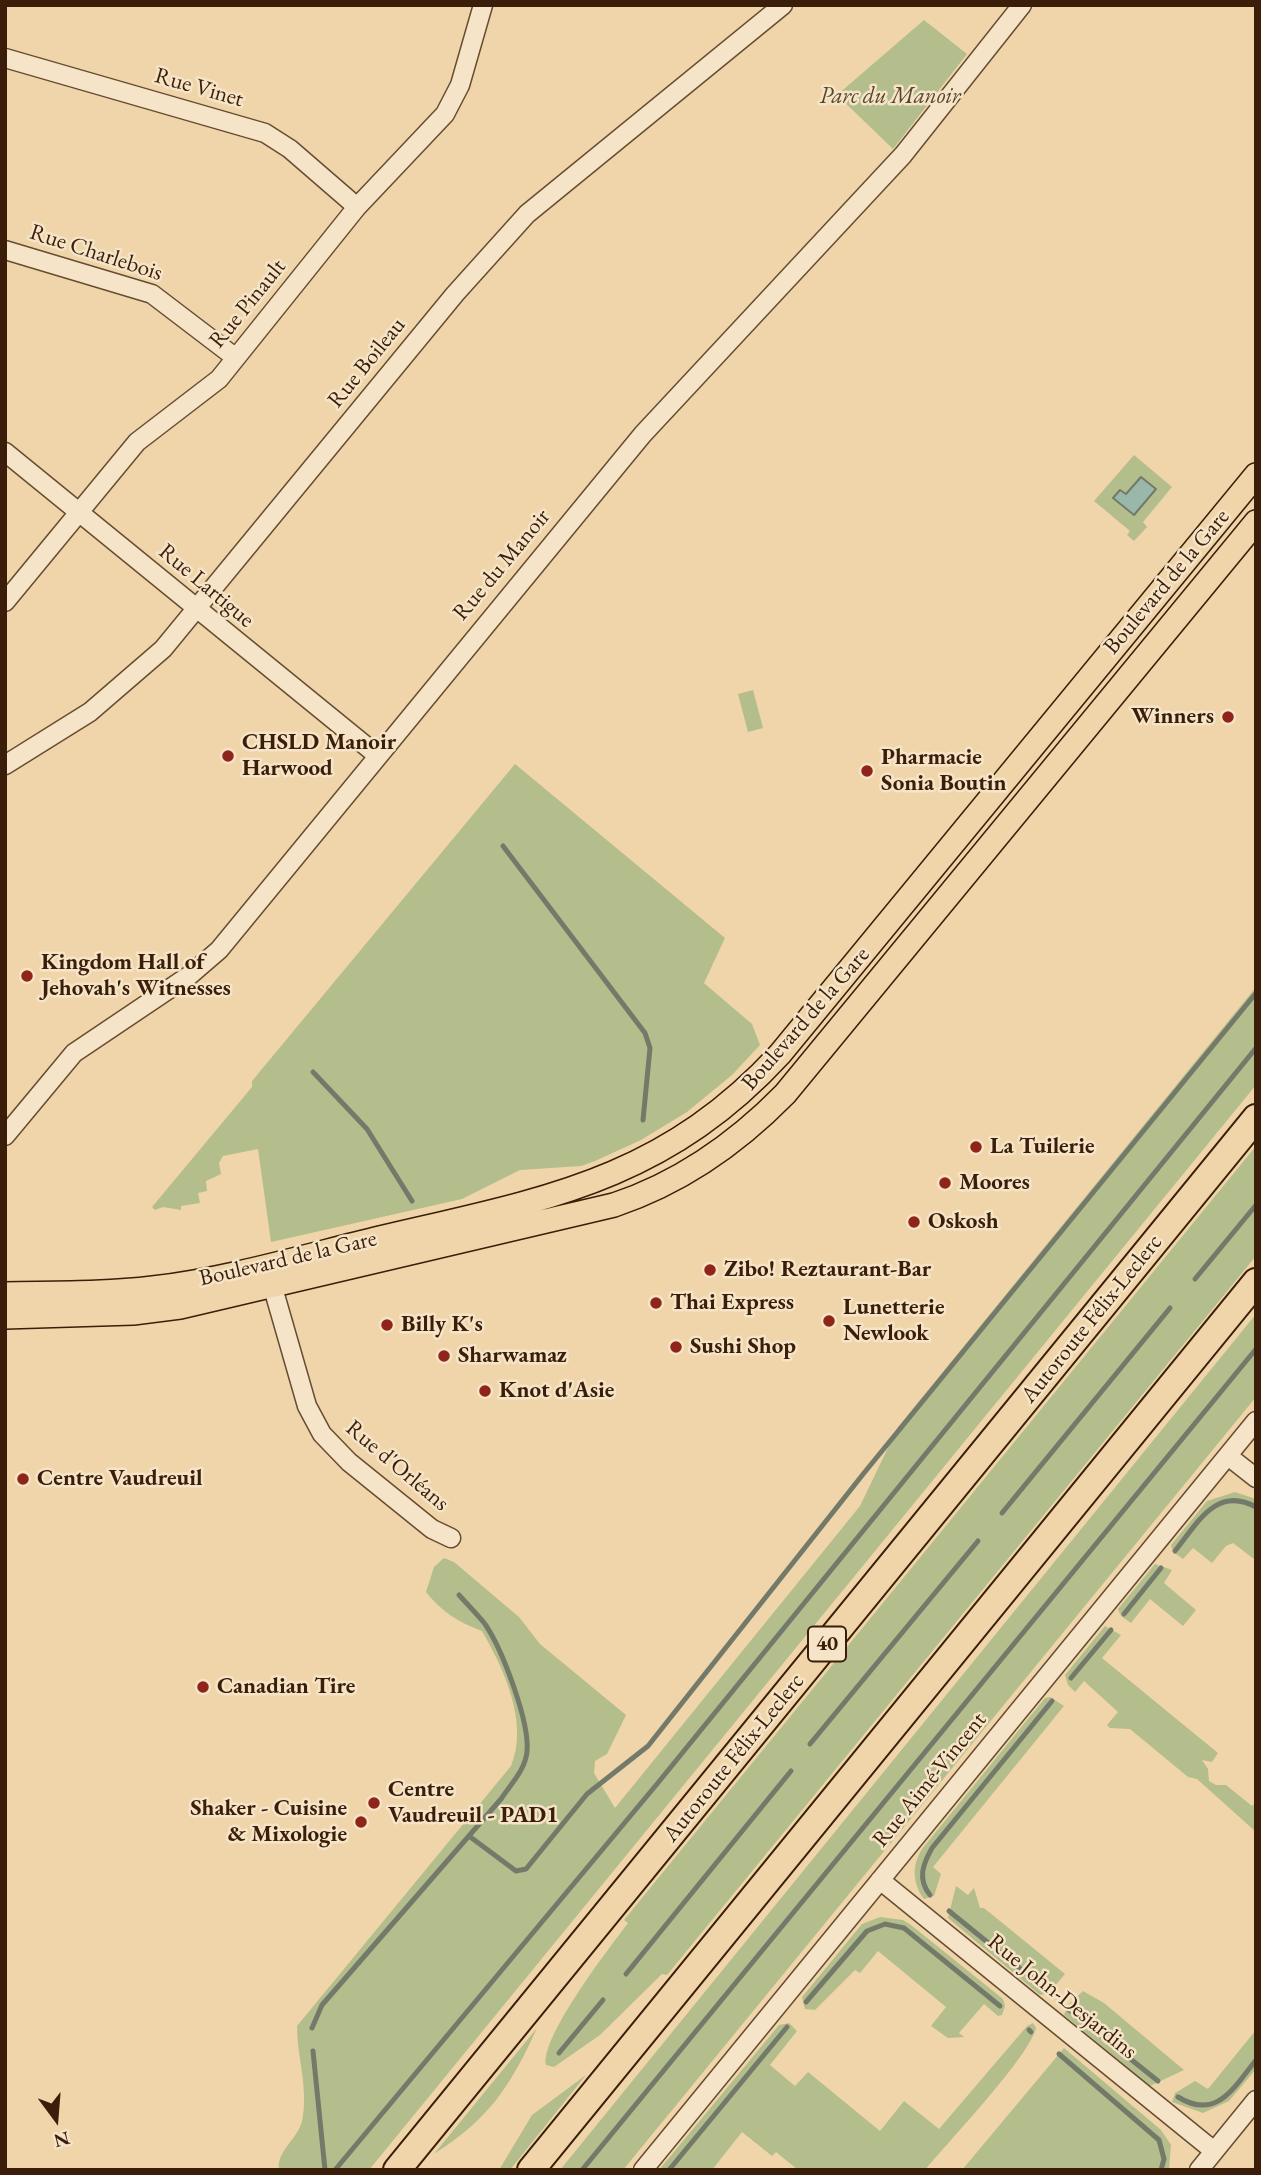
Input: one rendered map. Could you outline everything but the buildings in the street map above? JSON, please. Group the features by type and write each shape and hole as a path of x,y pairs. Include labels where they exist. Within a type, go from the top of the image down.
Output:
{"highway":[{"name":"Autoroute Félix-Leclerc","path":"397,2170 1256,1118"},
{"path":"531,2170 1256,1283"}],"main road":[{"name":"Boulevard de la Gare","path":"5,1317 145,1312 592,1184 652,1156 727,1106 794,1038 1256,475"},
{"name":"Boulevard de la Gare","path":"5,1294 152,1288 269,1276 629,1200 673,1181 741,1135 798,1079 1256,522"}],"street":[{"name":"Rue Pinault","path":"5,602 137,442 210,388 357,207 451,105 460,85 483,5"},
{"name":"Rue Boileau","path":"5,765 57,734 126,683 163,649 198,610 494,247 543,200 783,5"},
{"name":"Rue du Manoir","path":"5,1136 74,1053 210,959 643,434 898,161 1022,5"},
{"name":"Rue Vinet","path":"5,58 265,133 290,149 357,207"},
{"name":"Rue Charlebois","path":"5,250 152,293 236,358"},
{"name":"Rue Lartigue","path":"5,452 377,755"},
{"name":"Rue d'Orléans","path":"269,1276 307,1406 322,1434 349,1462 432,1529 451,1538"},
{"name":"Rue Aimé-Vincent","path":"643,2170 1256,1422"},
{"path":"1228,1456 1256,1478"},
{"name":"Rue John-Desjardins","path":"880,1880 1214,2151"},
{"path":"1199,2170 1256,2100"}],"green space":[{"name":"Parc du Manoir","path":"924,20 967,54 893,149 837,95"},
{"path":"1134,455 1172,487 1143,522 1147,527 1134,541 1127,535 1130,531 1094,501"},
{"path":"753,690 763,728 748,732 738,694"},
{"path":"515,764 725,938 704,983 752,1024 760,1045 732,1075 687,1112 641,1140 581,1166 520,1170 462,1199 271,1242 258,1149 223,1156 219,1163 221,1174 206,1181 207,1191 198,1193 200,1203 181,1206 181,1210 163,1207 155,1210 152,1207 252,1087 252,1081"},
{"path":"1256,987 1256,1085 369,2170 279,2170 281,2157 300,2127 304,2109 297,2026 511,1766 516,1749 516,1714 506,1679 482,1631 451,1616 426,1592 434,1567 444,1558 454,1562 519,1617 540,1644 626,1715 607,1754 595,1761 594,1773 615,1808 860,1506 898,1427"},
{"path":"1256,1146 1256,1256 667,1975 662,1974 600,2035 554,2067 546,2065 547,2052 564,2015 628,1923 624,1920"},
{"path":"1256,1314 1256,1397 623,2170 560,2170"},
{"path":"1235,1492 1256,1499 1254,1559 1233,1543 1226,1546 1212,1563 1193,1548 1183,1559 1173,1552 1171,1545 1207,1501"},
{"path":"1155,1564 1172,1570 1164,1583 1196,1610 1183,1626 1150,1599 1131,1623 1121,1616 1118,1609"},
{"path":"1105,1626 1121,1635 1102,1658 1218,1753 1212,1762 1202,1760 1208,1769 1209,1781 1216,1785 1226,1785 1252,1806 1256,1802 1256,1832 1197,1779 1188,1777 1130,1729 1110,1728 1107,1725 1118,1712 1084,1681 1075,1692 1068,1685 1065,1675"},
{"path":"1050,1697 1064,1706 933,1867 941,1874 934,1896 924,1899 917,1887 915,1874 916,1861 922,1849 1045,1698"},
{"path":"956,1886 968,1895 974,1888 980,1908 984,1908 1065,1974 1049,1993 1040,1995 948,1918"},
{"path":"880,1917 903,1920 911,1925 1003,1999 1005,2006 1002,2015 998,2016 984,2004 959,2033 964,2037 948,2038 931,2026 946,2007 878,1951 860,1973 855,1970 815,2010 805,2009 802,1997 862,1924"},
{"path":"1083,1991 1104,2003 1184,2070 1150,2086 1064,2015 1068,2005"},
{"path":"789,2023 797,2031 770,2065 795,2086 808,2072 880,2131 904,2101 939,2129 1027,2026 1033,2023 1036,2028 1004,2078 925,2170 798,2170 776,2152 772,2156 742,2132 712,2170 659,2170 779,2025"},
{"path":"537,2028 517,2068 496,2100 470,2127 434,2154"},
{"path":"1256,2030 1256,2069 1229,2101 1203,2113 1172,2102 1175,2093 1195,2081 1208,2089"},
{"path":"1064,2048 1161,2130 1171,2145 1169,2170 962,2170"},
{"path":"586,2075 510,2170 499,2170 532,2115"}],"shaded area":[{"path":"1141,477 1156,489 1134,515 1113,498 1120,490 1126,494"}],"waterway":[{"path":"503,846 645,1033 650,1048 643,1120"},
{"path":"469,1836 516,1871 526,1869 587,1794 648,1746 864,1473 1256,993"},
{"path":"335,2170 657,1784 1256,1048"},
{"path":"313,1072 367,1129 412,1201"},
{"path":"1195,1279 1256,1205"},
{"path":"1002,1513 1170,1308"},
{"path":"582,2170 1256,1349"},
{"path":"1175,1551 1200,1519 1219,1504 1242,1501 1256,1507"},
{"path":"810,1744 978,1541"},
{"path":"1124,1614 1161,1568"},
{"path":"312,2028 322,2005 501,1799 524,1765 527,1739 520,1705 507,1668 485,1624 459,1595"},
{"path":"1071,1678 1111,1630"},
{"path":"930,1895 924,1883 923,1872 932,1848 1052,1701"},
{"path":"626,1974 791,1771"},
{"path":"949,1911 1039,1984"},
{"path":"806,2002 867,1931 885,1924 904,1928 1000,2006"},
{"path":"559,2053 603,2000"},
{"path":"1068,2009 1158,2081"},
{"path":"669,2170 787,2027"},
{"path":"313,2051 325,2170"},
{"path":"1059,2054 1159,2140 1164,2159 1161,2170"},
{"path":"1178,2097 1192,2103 1214,2103 1232,2090 1256,2060"}],"place":[{"name":"Winners","path":"1228,717"},
{"name":"CHSLD Manoir Harwood","path":"228,756"},
{"name":"Pharmacie Sonia Boutin","path":"867,771"},
{"name":"Kingdom Hall of Jehovah's Witnesses","path":"27,976"},
{"name":"La Tuilerie","path":"976,1147"},
{"name":"Moores","path":"945,1183"},
{"name":"Oskosh","path":"914,1222"},
{"name":"Zibo! Reztaurant-Bar","path":"710,1270"},
{"name":"Thai Express","path":"656,1303"},
{"name":"Lunetterie Newlook","path":"829,1321"},
{"name":"Billy K's","path":"387,1325"},
{"name":"Sushi Shop","path":"676,1347"},
{"name":"Sharwamaz","path":"444,1356"},
{"name":"Knot d'Asie","path":"485,1391"},
{"name":"Centre Vaudreuil","path":"23,1479"},
{"name":"Canadian Tire","path":"203,1687"},
{"name":"Centre Vaudreuil - PAD1","path":"374,1803"},
{"name":"Shaker - Cuisine & Mixologie","path":"361,1822"}]}
